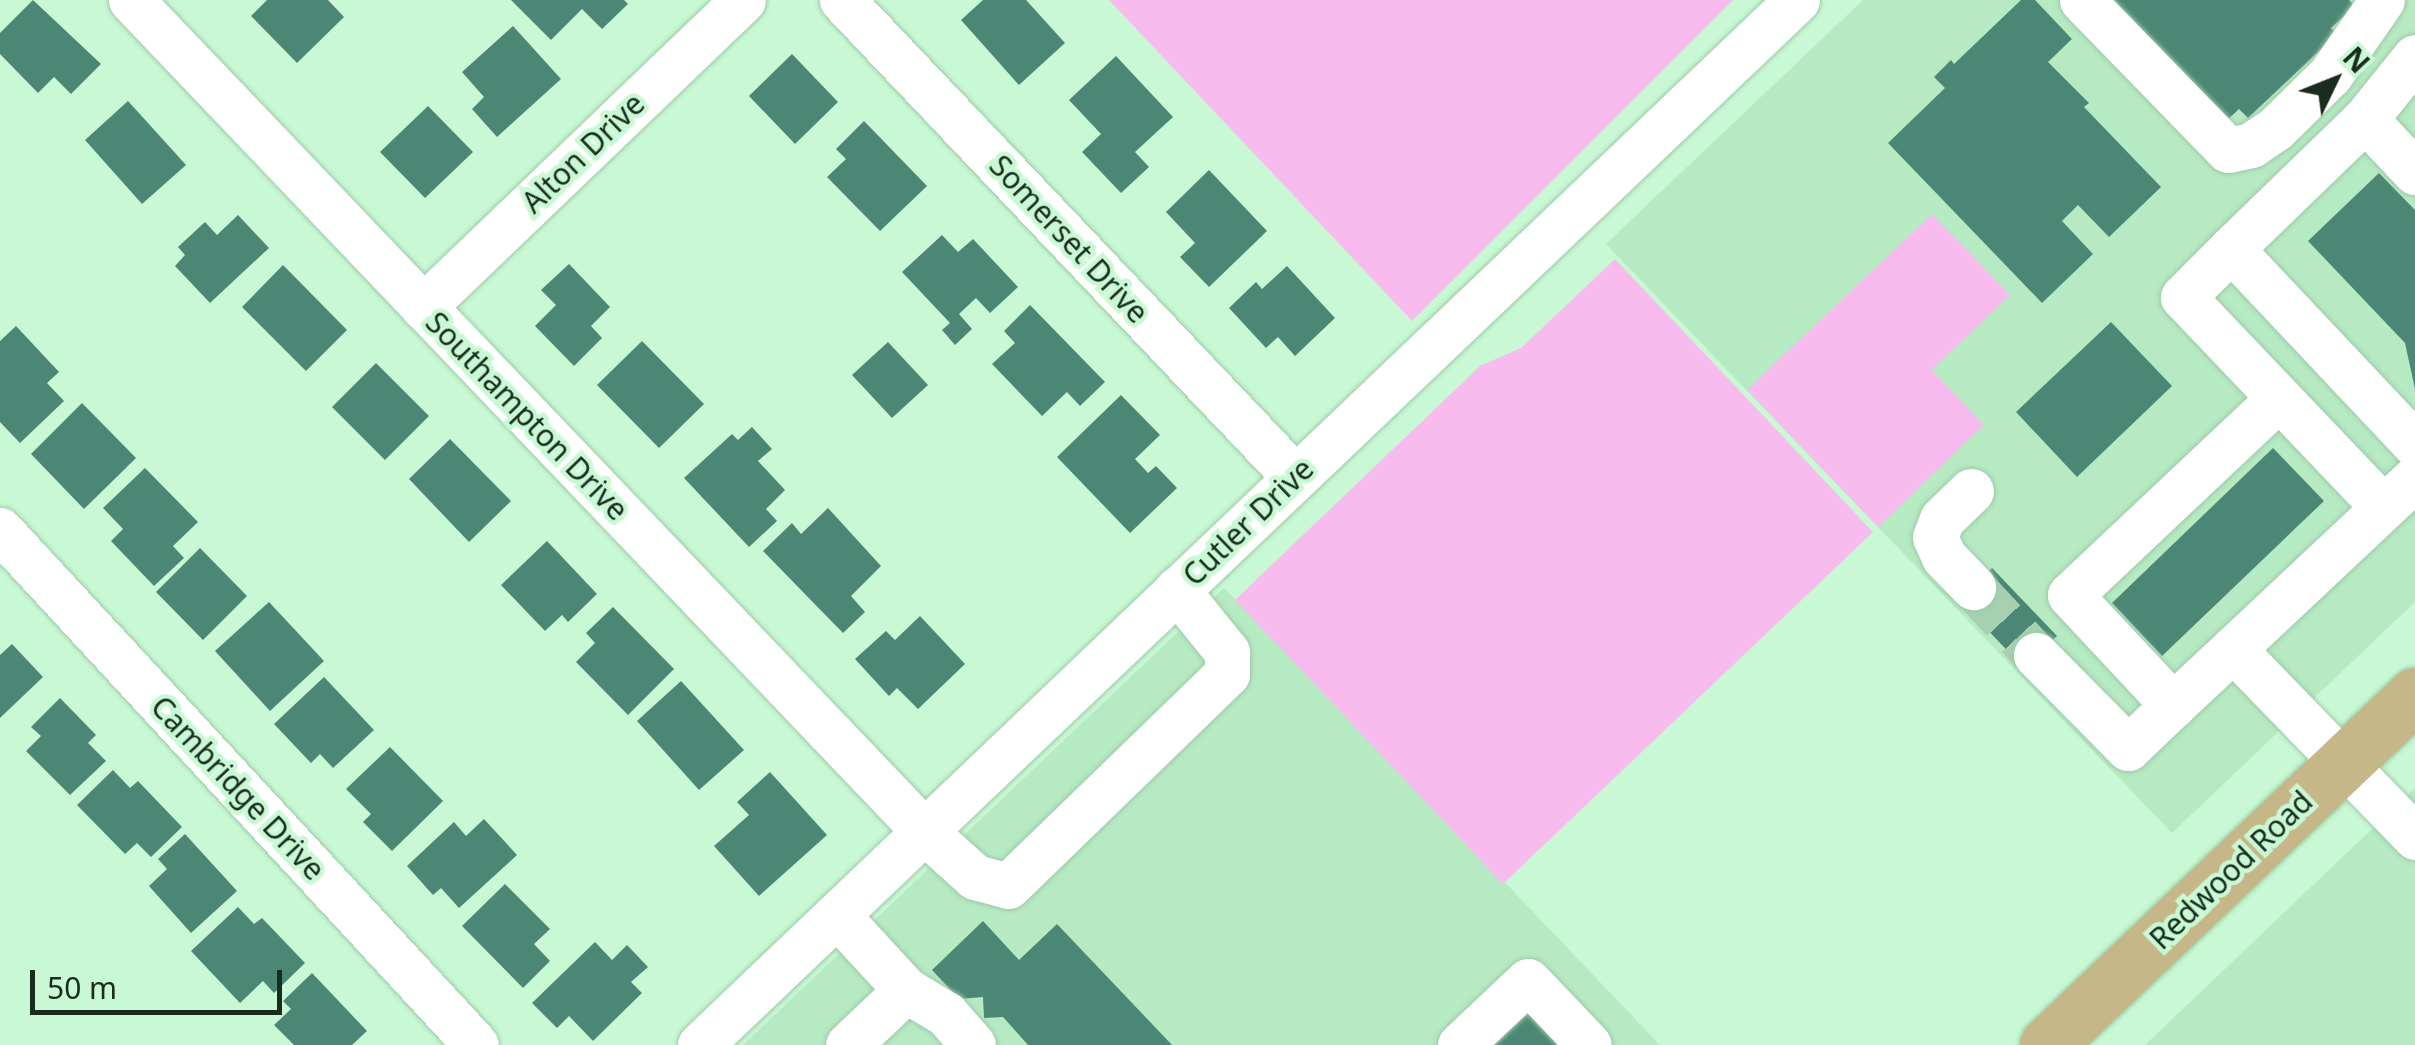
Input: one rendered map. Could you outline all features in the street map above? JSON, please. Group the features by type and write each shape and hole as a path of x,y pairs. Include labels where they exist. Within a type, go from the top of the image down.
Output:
{"main road":[{"name":"Redwood Road","path":"2048,1045 2415,695"}],"street":[{"name":"Alton Drive","path":"424,306 743,0"},
{"name":"Somerset Drive","path":"842,0 1296,477"},
{"name":"Cutler Drive","path":"700,1045 1797,0"},
{"path":"2082,0 2212,138 2228,150 2240,149 2275,130 2330,75 2382,0"},
{"name":"Southampton Drive","path":"157,9 424,306 924,831 975,877 1008,886 1227,674 1228,652 1177,590"},
{"path":"2036,655 2128,748 2398,492 2279,398 2183,297 2365,119 2415,57"},
{"path":"2365,119 2415,172"},
{"path":"2232,249 2415,444"},
{"path":"2173,704 2070,595 2279,398"},
{"path":"1971,490 1942,520 1936,537 1944,557 1972,588"},
{"name":"Cambridge Drive","path":"0,530 476,1045"},
{"path":"2233,649 2415,837"},
{"path":"836,914 906,990 946,1014 974,1045"},
{"path":"1460,1045 1528,981 1589,1045"},
{"path":"848,1045 906,990"}],"shaded area":[{"path":"1109,0 1733,0 1412,321"},
{"path":"1863,0 2415,0 2415,602 2172,833 1606,244"},
{"path":"1932,214 2010,295 1932,370 1984,425 1878,527 1747,390"},
{"path":"1615,259 1873,532 1503,884 1235,600 1480,366 1521,348"},
{"path":"1224,588 1660,1045 743,1045"},
{"path":"2415,788 2415,1045 2145,1045"}],"building":[{"path":"33,0 101,64 71,94 54,77 38,93 0,54 0,33"},
{"path":"267,0 328,0 344,17 297,63 251,16"},
{"path":"511,0 624,0 628,4 602,29 582,9 551,40"},
{"path":"983,0 1026,0 1065,43 1019,85 961,20"},
{"path":"2021,0 2035,0 2072,39 2048,62 2089,103 2084,107 2161,187 2109,237 2078,205 2062,221 2093,254 2042,303 1888,143 1945,88 1934,77 1951,60 1954,64"},
{"path":"2105,0 2349,0 2355,6 2331,28 2337,34 2248,118 2239,109 2222,125"},
{"path":"513,26 561,79 497,137 472,109 484,97 462,72"},
{"path":"792,54 838,102 795,144 749,96"},
{"path":"1116,56 1173,117 1135,152 1149,167 1121,193 1082,152 1101,134 1069,100"},
{"path":"128,101 186,165 142,204 85,140"},
{"path":"428,106 473,152 425,198 380,152"},
{"path":"864,121 927,186 880,231 827,177 846,159 836,149"},
{"path":"1209,170 1267,231 1209,287 1180,257 1195,243 1166,212"},
{"path":"2379,173 2415,210 2415,389 2405,343 2308,241"},
{"path":"238,215 269,248 210,303 175,266 185,255 178,247 205,222 217,235"},
{"path":"942,235 958,252 973,239 1018,287 990,313 976,298 959,314 972,329 955,345 942,330 950,323 902,272"},
{"path":"569,264 610,307 591,326 602,338 574,366 535,326 556,305 541,290"},
{"path":"283,265 347,330 306,371 242,307"},
{"path":"1287,266 1335,318 1295,356 1278,337 1266,348 1229,308 1256,282 1262,289"},
{"path":"1030,305 1105,382 1080,406 1067,392 1042,416 992,364 1015,343 1004,331"},
{"path":"2111,322 2172,386 2077,477 2016,412"},
{"path":"16,326 59,372 47,383 64,401 20,443 0,422 0,341"},
{"path":"642,341 704,404 659,448 597,385"},
{"path":"888,342 928,385 892,418 852,375"},
{"path":"376,363 429,416 385,460 332,407"},
{"path":"1121,395 1160,435 1135,459 1148,473 1156,466 1177,488 1130,533 1057,457"},
{"path":"82,403 136,458 84,509 31,454"},
{"path":"752,427 772,449 758,461 785,490 766,509 777,521 749,547 684,478 732,434 738,440"},
{"path":"450,439 511,501 469,542 409,479"},
{"path":"2273,448 2324,501 2162,656 2112,603"},
{"path":"145,468 198,522 173,546 184,558 154,586 111,541 123,529 103,508"},
{"path":"828,508 881,566 851,596 865,612 843,633 763,551 792,523 801,534"},
{"path":"547,541 597,594 568,622 562,615 545,631 501,585"},
{"path":"200,548 247,596 203,640 156,592"},
{"path":"1992,568 2057,636 2023,667 1959,600"},
{"path":"269,602 324,661 270,711 215,651"},
{"path":"613,607 674,669 628,715 576,662 595,643 586,633"},
{"path":"920,616 965,664 918,709 897,688 889,696 855,659 886,631 895,640"},
{"path":"12,644 43,677 0,718 0,655"},
{"path":"324,677 374,730 333,768 320,754 311,763 274,724"},
{"path":"681,681 744,750 699,790 637,721"},
{"path":"60,698 96,735 88,743 106,761 70,795 26,751 41,736 31,727"},
{"path":"390,747 443,801 392,851 363,822 371,814 346,789"},
{"path":"113,770 130,788 138,781 182,827 151,857 137,843 125,854 77,805"},
{"path":"770,772 827,835 759,896 714,846 749,815 737,802"},
{"path":"484,819 517,855 459,908 441,888 433,895 407,866 454,822 466,836"},
{"path":"185,834 237,891 191,933 149,886 167,869 158,859"},
{"path":"505,884 550,929 534,944 550,961 523,988 462,926"},
{"path":"238,907 254,924 262,918 305,963 274,993 263,981 240,1003 191,951"},
{"path":"983,921 1019,960 1057,924 1172,1045 1028,1045 1003,1017 984,1018 983,997 959,999 932,970"},
{"path":"595,942 612,960 627,945 648,967 631,982 642,993 593,1041 569,1016 557,1028 532,1003"},
{"path":"312,973 367,1031 352,1045 294,1045 274,1025 291,1009 283,1001"},
{"path":"1525,1008 1559,1045 1484,1045"}],"tunnel":[{"path":"1973,587 2036,655"}]}
